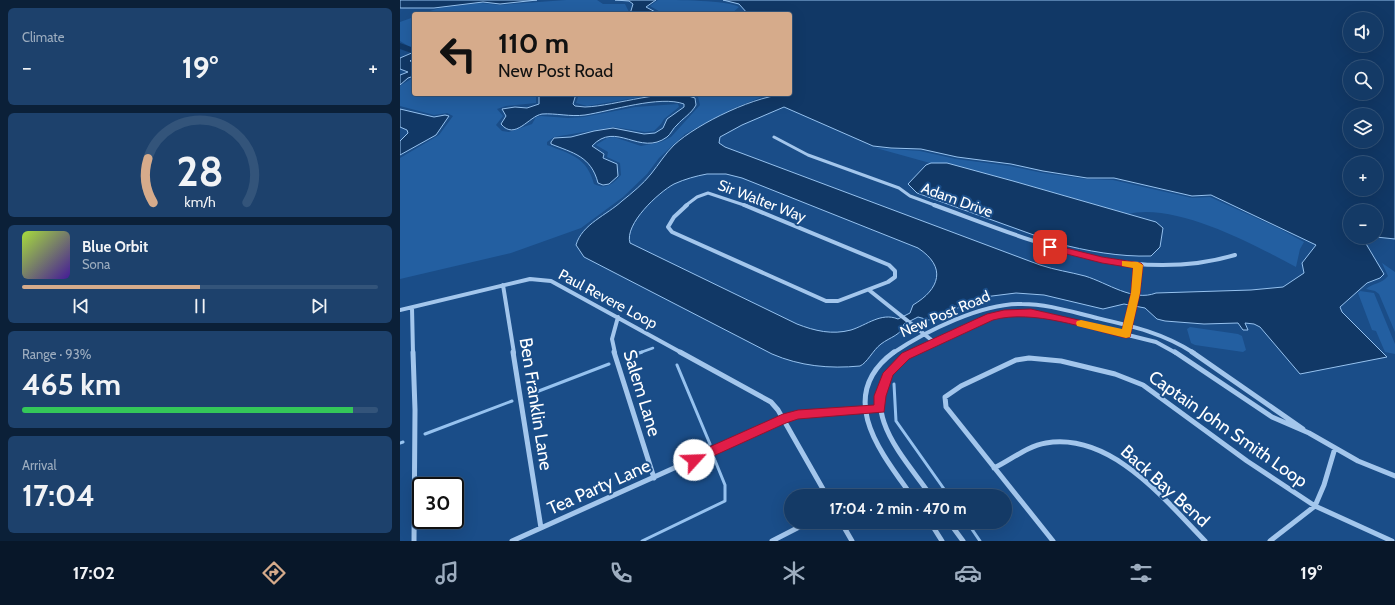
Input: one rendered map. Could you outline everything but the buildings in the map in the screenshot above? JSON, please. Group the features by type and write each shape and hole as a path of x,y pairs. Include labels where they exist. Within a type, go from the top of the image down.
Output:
{"street":[{"name":"Adam Drive","path":"774,137 808,155 899,188 910,196 1050,247 1095,259 1138,265 1202,264 1235,255"},
{"name":"Sir Walter Way","path":"708,193 716,194 889,265 895,270 895,277 888,282 869,290 838,301 826,301 672,232 668,227 670,220 700,195 708,193"},
{"path":"1126,334 1136,287 1138,265"},
{"name":"Paul Revere Loop","path":"400,310 530,279 551,281 772,402 823,489"},
{"name":"Ben Franklin Lane","path":"503,285 541,528"},
{"path":"869,290 934,342"},
{"name":"New Post Road","path":"907,489 875,441 865,410 865,397 869,385 881,364 899,347 981,310 1013,303 1049,307 1129,325 1164,336 1184,347 1265,400 1309,433"},
{"path":"412,308 415,410 414,541"},
{"name":"New Post Road","path":"926,489 893,442 882,420 880,396 884,384 892,369 905,356 990,317 1018,312 1043,314 1156,342 1168,348 1272,417 1309,433 1358,461 1395,476"},
{"name":"Salem Lane","path":"618,317 612,339 613,348 654,478"},
{"name":"Captain John Smith Loop","path":"1054,541 946,407 945,397 960,386 1016,360 1036,357 1098,370 1143,385 1247,461 1315,506 1392,541"},
{"name":"Tea Party Lane","path":"512,541 783,419 798,415 880,409"},
{"name":"Back Bay Bend","path":"994,468 1046,443 1061,441 1090,446 1119,460 1145,482 1205,541"},
{"path":"1270,541 1315,506 1324,485 1335,448"},
{"path":"772,541 795,529"},
{"path":"845,529 852,541"},
{"path":"934,529 942,541"},
{"path":"954,529 963,541"}],"shaded area":[{"path":"400,0 537,0 500,4 483,2 434,8 400,8"},
{"path":"566,0 597,0 603,4 625,4 629,12 427,12 440,8 480,3 499,5"},
{"path":"615,0 656,0 646,7 655,12 631,12 633,4 629,1"},
{"path":"658,0 688,0 724,3 739,7 733,12 660,12 650,6"},
{"path":"723,0 1395,0 1395,239 1383,238 1383,204 1343,204 1343,244 1366,244 1384,274 1380,278 1367,283 1340,307 1342,312 1387,357 1300,374 1260,327 1254,324 1245,323 1248,330 1243,330 1238,323 1204,324 1165,321 1157,319 1145,308 1124,304 1103,309 1044,295 1016,293 984,297 929,320 918,317 904,324 901,331 881,344 860,366 815,366 772,354 584,257 576,245 584,231 641,185 671,148 685,136 713,119 746,104 773,96 792,96 792,12 746,12 739,4","holes":["784,107 873,146 921,149 957,157 1011,164 1087,178 1114,178 1192,196 1211,195 1316,245 1302,263 1304,273 1283,287 1251,290 1156,293 1147,295 1129,293 1085,276 1040,265 725,147 719,143 720,137 742,125","707,174 726,174 742,178 918,248 927,255 933,263 936,270 934,285 922,299 913,305 910,313 898,319 892,317 880,318 851,330 824,332 797,324 630,243 632,227 637,218 652,201 668,188 686,179"]},
{"path":"412,18 412,47 400,41 400,22"},
{"path":"412,53 412,59 410,61 412,62 412,77 400,85 400,75 408,72 400,69 400,58"},
{"path":"412,78 412,96 536,96 536,103 506,106 497,109 503,116 496,125 502,131 509,132 532,124 536,117 541,116 568,118 584,117 635,107 678,104 679,107 664,119 654,131 645,132 614,127 554,137 547,142 547,145 570,154 582,162 591,175 594,184 598,186 609,185 621,175 620,163 607,157 608,152 596,145 607,138 614,137 641,146 661,142 671,137 700,105 698,97 695,96 764,96 732,109 685,134 659,158 647,174 623,197 581,228 511,253 400,279 400,158 439,135 453,116 447,113 434,115 400,106 400,86"},
{"path":"539,96 575,96 573,104 575,106 585,107 656,96 687,96 695,98 696,105 667,137 657,142 638,142 610,136 601,139 592,146 604,154 603,158 617,164 618,176 609,184 603,185 598,183 595,174 586,161 574,153 551,144 554,138 571,137 613,128 644,134 655,133 663,128 667,119 684,107 684,104 662,101 649,102 585,115 574,116 542,114 517,129 511,130 506,129 501,124 506,116 502,109 515,107 527,108 539,104"},
{"path":"578,96 647,96 587,106 576,103"},
{"path":"400,109 434,117 445,115 449,116 436,135 400,155 400,141 408,133 407,130 400,127"},
{"path":"876,148 920,151 956,159 1010,166 1043,173 1086,179 1113,180 1192,198 1210,197 1280,229 1304,242 1300,249 1296,267 1237,237 1191,219 1168,214 1147,212 1127,214 947,163 930,163"},
{"path":"931,163 947,163 1156,222 1163,228 1160,247 1151,256 1103,253 1079,249 1056,243 917,193 908,184 926,165"},
{"path":"1382,263 1395,272 1395,332 1379,294 1375,291 1366,289 1383,281 1388,276"},
{"path":"1360,291 1374,293 1395,344 1395,354 1385,352 1376,331 1372,330 1358,293"},
{"path":"1190,327 1238,334 1242,336 1246,350 1243,352 1195,345 1191,343 1187,329"}],"waterway":[{"path":"400,46 412,50"},
{"path":"639,353 653,348"},
{"path":"626,358 642,352"},
{"path":"531,394 609,364"},
{"path":"677,365 710,444"},
{"path":"894,384 896,421 944,489"},
{"path":"425,434 512,401"},
{"path":"642,541 725,501 725,485 714,458"},
{"path":"972,529 980,541"}],"slow traffic":[{"path":"1081,323 1126,334 1135,293 1138,265 1125,263"}],"route":[{"path":"694,460 783,419 798,415 880,409 880,396 888,373 905,356 990,317 1004,313 1031,312 1126,334 1135,293 1138,265 1102,260 1050,247"}]}
